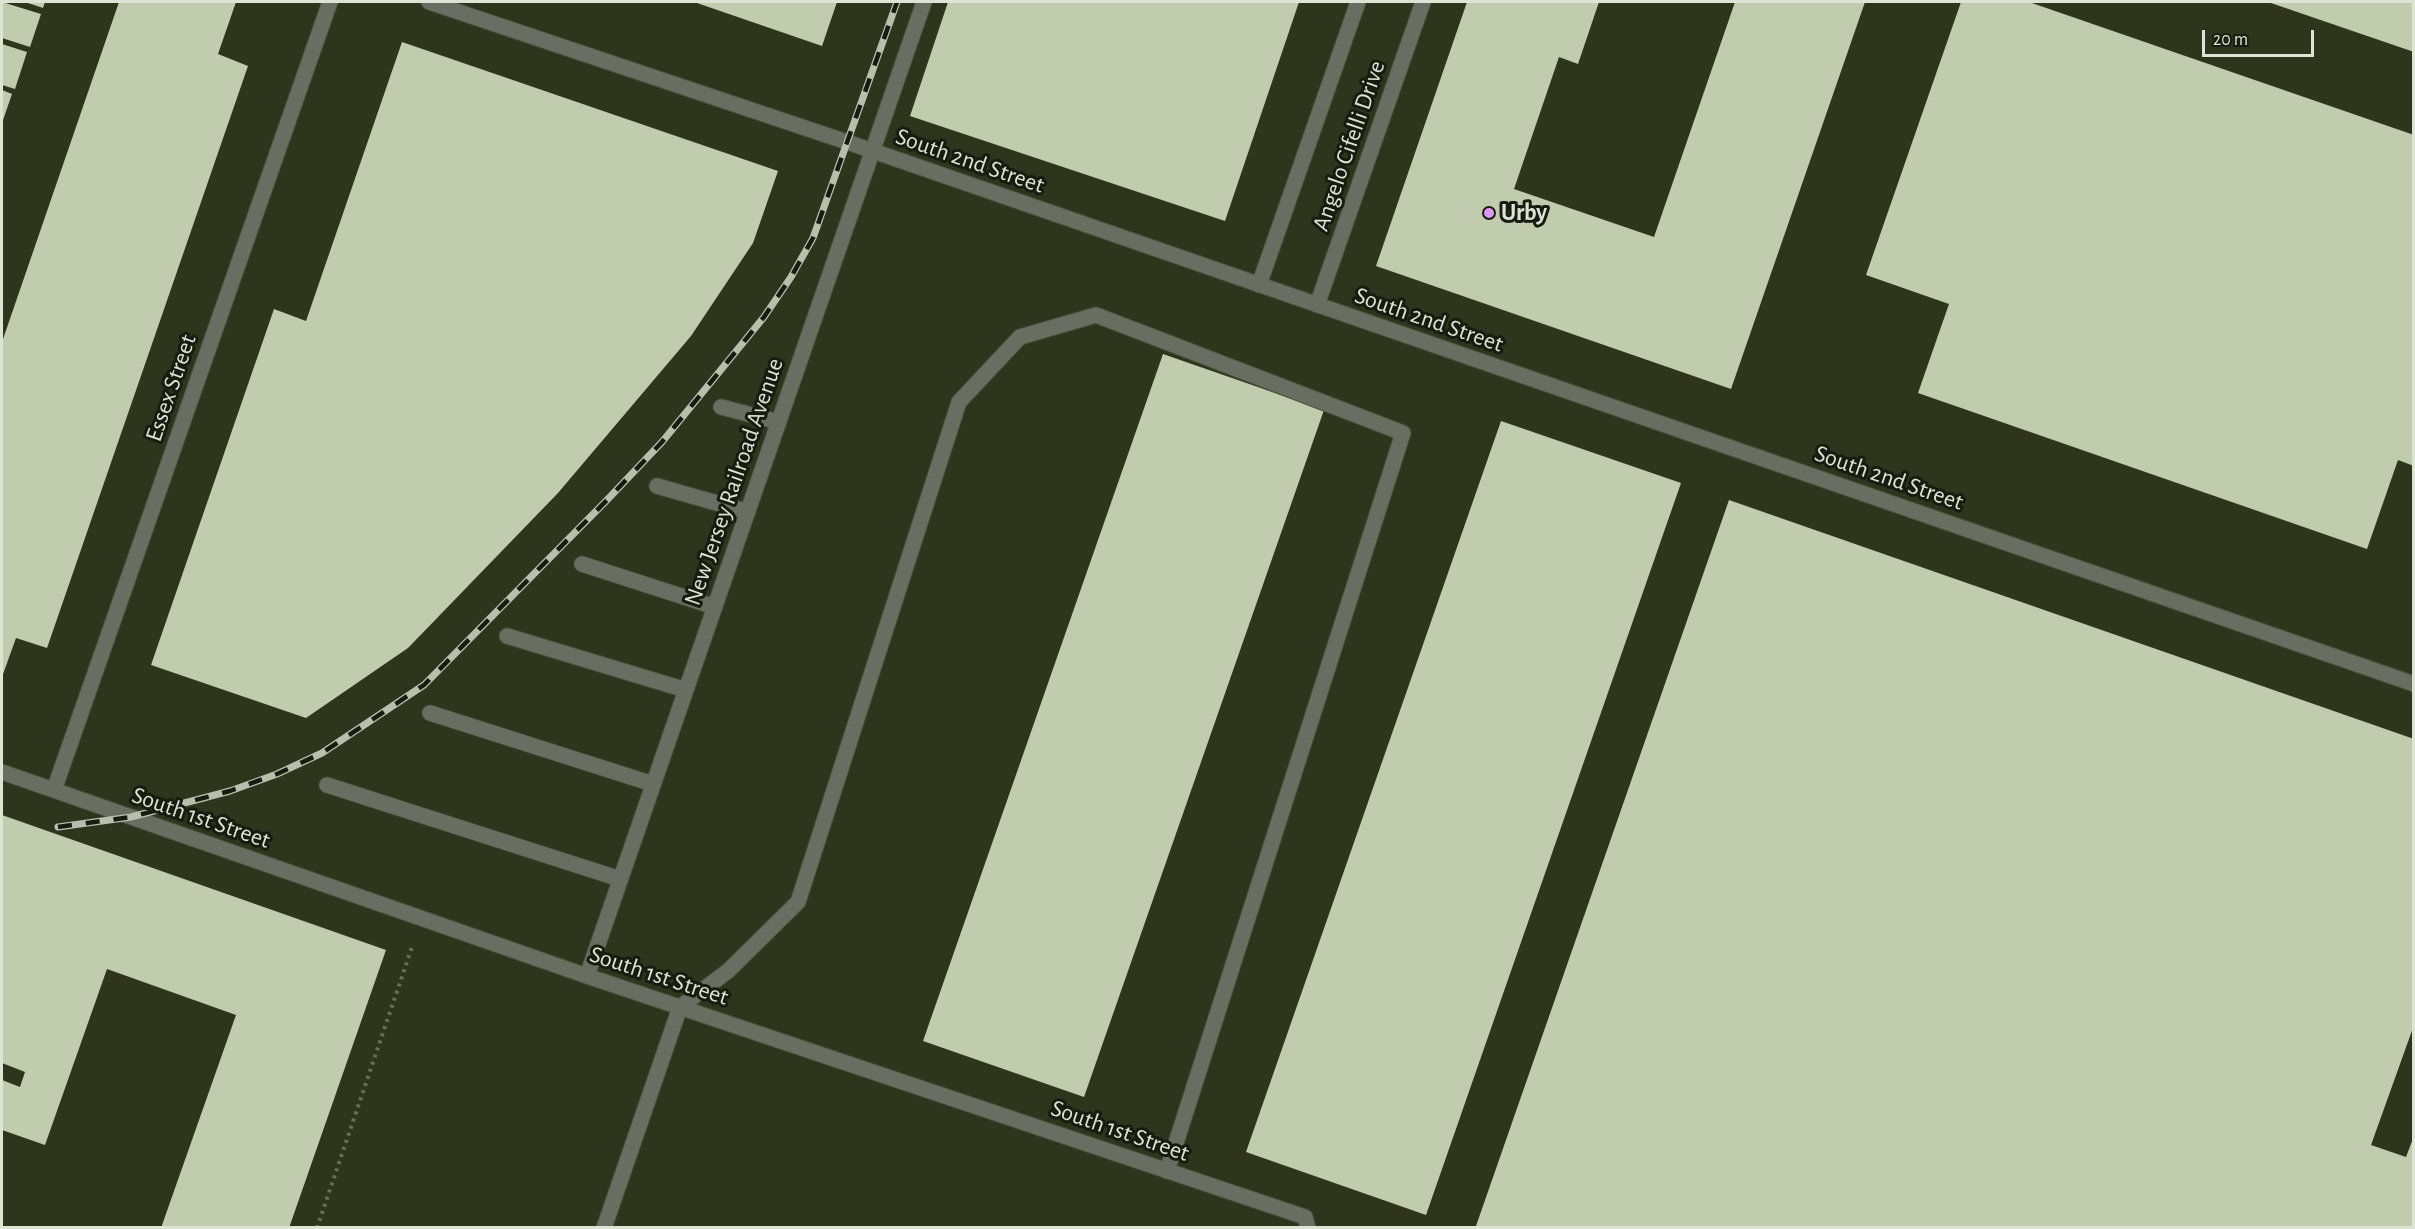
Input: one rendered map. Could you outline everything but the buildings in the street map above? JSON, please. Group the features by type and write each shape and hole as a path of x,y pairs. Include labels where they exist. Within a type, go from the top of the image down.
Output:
{"street":[{"name":"Essex Street","path":"54,790 330,2"},
{"name":"South 2nd Street","path":"429,2 872,152 2414,684"},
{"name":"New Jersey Railroad Avenue","path":"587,976 924,2"},
{"name":"Angelo Cifelli Drive","path":"1258,285 1358,2"},
{"name":"Angelo Cifelli Drive","path":"1317,305 1423,2"},
{"path":"604,1227 680,1007 728,971 798,902 959,402 1020,337 1096,315 1403,433 1167,1171"},
{"path":"720,407 779,422"},
{"path":"657,486 748,512"},
{"path":"582,564 715,607"},
{"path":"507,636 686,690"},
{"path":"430,713 654,784"},
{"name":"South 1st Street","path":"2,772 587,976 1167,1171 1307,1222"},
{"path":"327,785 620,879"}],"path":[{"path":"317,1227 422,919"}],"railway":[{"path":"58,827 131,817 230,791 277,774 322,753 424,685 662,442 764,317 791,277 813,238 897,2"}],"place":[{"name":"Urby","path":"1489,213"}]}
